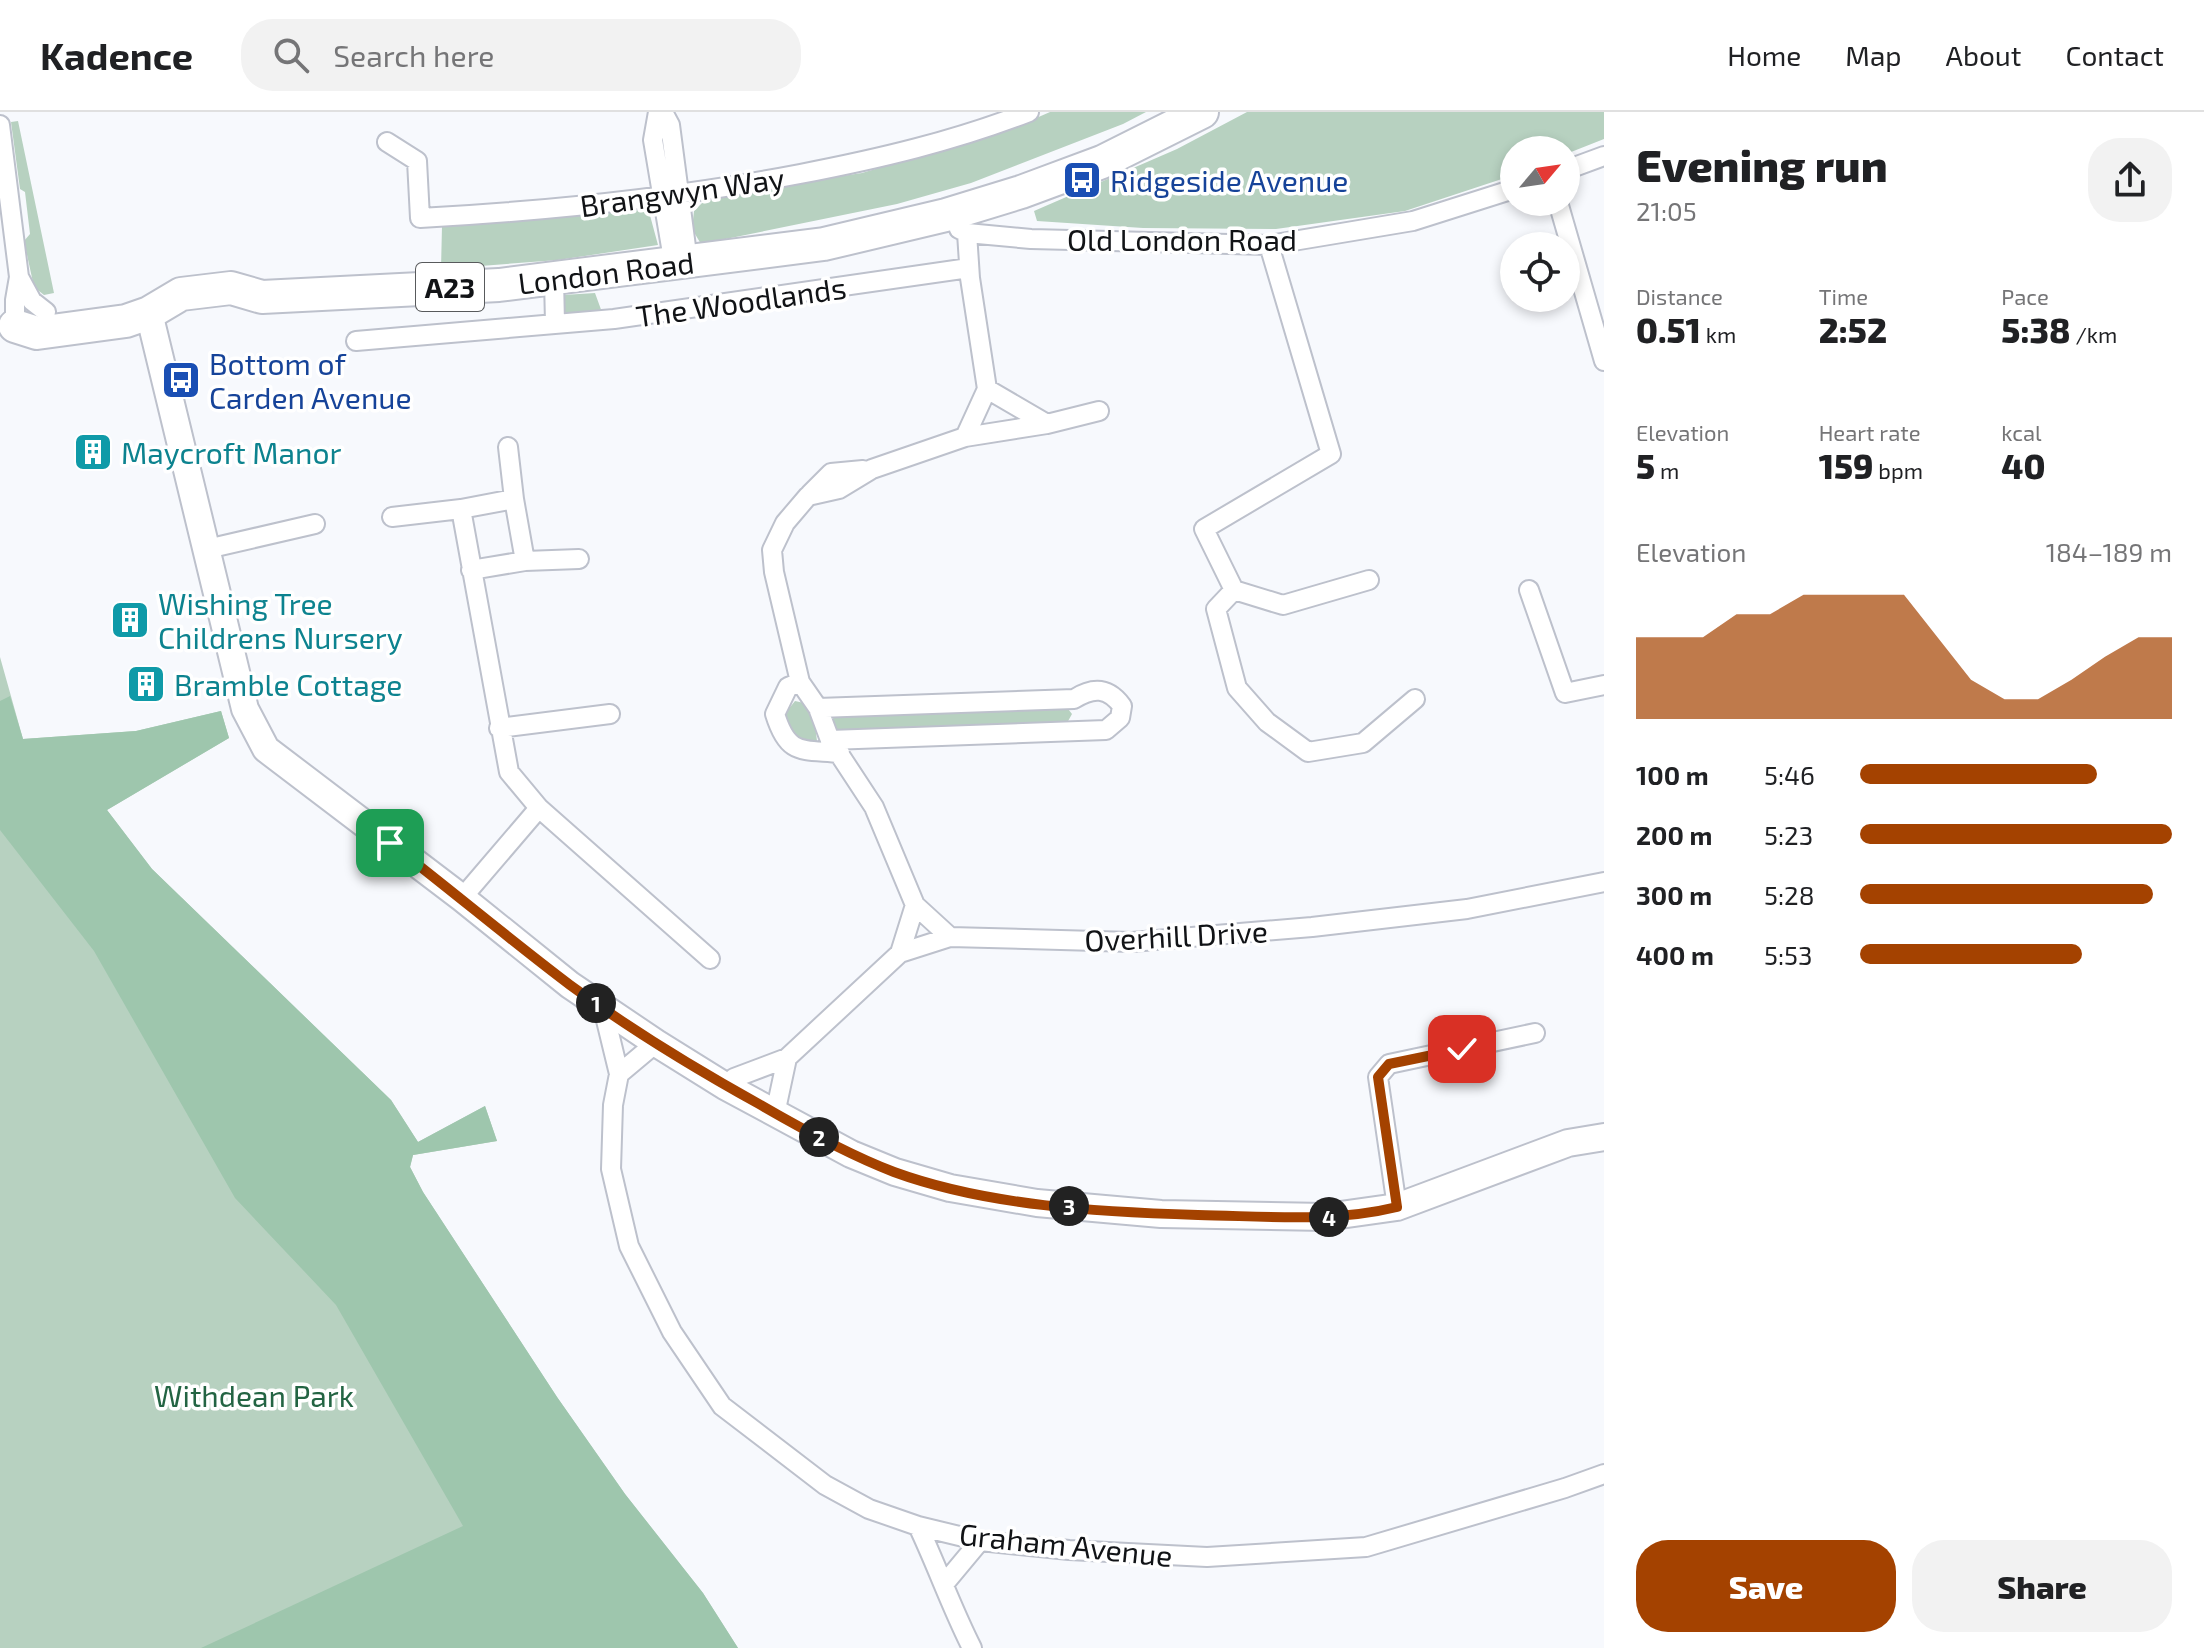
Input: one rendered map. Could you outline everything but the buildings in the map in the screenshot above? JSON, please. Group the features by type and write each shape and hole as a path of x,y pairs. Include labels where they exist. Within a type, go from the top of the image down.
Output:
{"highway":[{"name":"A23","path":"956,224 1102,162 1202,112"},
{"name":"London Road","path":"7,328 59,308 126,302 149,313 180,315 238,307 262,297 499,285 681,264 956,224"},
{"name":"London Road","path":"7,328 37,333 126,321 149,313"}],"street":[{"path":"661,112 653,140 671,196 681,264"},
{"name":"Brangwyn Way","path":"387,142 417,161 420,218 524,212 671,196 870,160 991,127 1029,112"},
{"path":"0,125 19,277 7,328"},
{"path":"1580,165 1604,156"},
{"name":"Old London Road","path":"956,224 1031,239 1269,245 1413,221 1500,193"},
{"path":"1562,216 1604,361"},
{"path":"956,224 969,268 987,389 965,437"},
{"path":"1269,245 1331,454 1204,529 1234,590 1283,605 1369,580"},
{"name":"The Woodlands","path":"356,341 614,319 969,268"},
{"path":"19,277 32,301 46,312"},
{"path":"554,279 555,323"},
{"path":"149,313 245,709 266,749 462,898 570,985 725,1086 851,1154 895,1172 950,1188 1037,1203 1161,1214 1326,1217 1397,1207 1568,1143 1604,1137"},
{"path":"987,389 1047,424"},
{"path":"950,937 915,905 874,807 835,747 818,708 800,682 774,572 772,550 785,523 831,473 872,469 965,437 1047,424 1099,411"},
{"path":"508,447 525,561"},
{"path":"392,517 514,499"},
{"path":"461,509 509,772 539,808 710,959"},
{"path":"207,549 315,524"},
{"path":"471,570 525,561 579,559"},
{"path":"1234,590 1216,609 1237,688 1267,722 1308,752 1363,743 1415,699"},
{"path":"1529,590 1565,693 1604,685"},
{"path":"800,682 788,687 775,714 782,738 800,750 895,736 1106,730 1120,718 1122,706 1106,690 1091,690 1074,699 818,708"},
{"path":"1074,699 1078,730"},
{"path":"894,706 895,736"},
{"path":"499,728 610,714"},
{"path":"462,898 539,808"},
{"name":"Overhill Drive","path":"725,1086 734,1078 787,1058 900,953 950,937 1132,942 1312,927 1467,909 1604,882"},
{"path":"900,953 915,905"},
{"name":"Graham Avenue","path":"603,1008 619,1074 613,1105 611,1169 629,1246 672,1332 722,1406 825,1485 869,1509 918,1526 980,1541 1069,1550 1207,1557 1366,1547 1604,1474"},
{"path":"1397,1207 1378,1077 1389,1064 1535,1033"},
{"path":"619,1074 656,1043"},
{"path":"775,1114 787,1058"},
{"path":"1568,1143 1604,1150"},
{"path":"918,1526 972,1648"},
{"path":"945,1583 980,1541"}],"green space":[{"path":"1050,112 1146,112 1123,124 971,183 897,204 701,244 692,229 694,211 705,200 862,173 1018,126"},
{"path":"1247,112 1604,112 1604,139 1580,148 1580,136 1500,136 1500,180 1405,211 1276,229 1143,228 1037,221 1034,211 1177,149"},
{"path":"18,121 54,293 44,295 34,287 24,241 30,234 11,122"},
{"path":"648,208 658,245 558,260 441,269 442,226"},
{"path":"595,293 603,315 568,316 562,312 563,295"},
{"name":"Withdean Park","path":"0,657 23,739 136,731 221,711 229,738 107,810 152,869 391,1100 418,1142 485,1106 497,1141 413,1155 410,1167 423,1192 557,1397 625,1494 703,1593 738,1648 0,1648"},
{"path":"10,696 23,739 136,731 221,711 229,738 107,810 152,869 391,1100 418,1142 485,1106 497,1141 413,1155 410,1167 423,1192 557,1397 625,1494 703,1593 738,1648 201,1648 463,1526 336,1305 235,1198 94,951 0,830 0,701"},
{"path":"795,701 804,703 815,725 817,741 809,745 786,732 783,716"},
{"path":"1065,705 1072,714 1067,723 840,732 833,729 832,720 835,716"}],"place":[{"name":"Ridgeside Avenue","path":"1082,180"},
{"name":"Bottom of Carden Avenue","path":"181,380"},
{"name":"Maycroft Manor","path":"93,452"},
{"name":"Wishing Tree Childrens Nursery","path":"130,620"},
{"name":"Bramble Cottage","path":"146,684"}],"route":[{"path":"390,843 570,985 725,1086 851,1154 895,1172 950,1188 1037,1203 1161,1214 1326,1217 1383,1211 1397,1207 1378,1077 1389,1064 1462,1049"}]}
